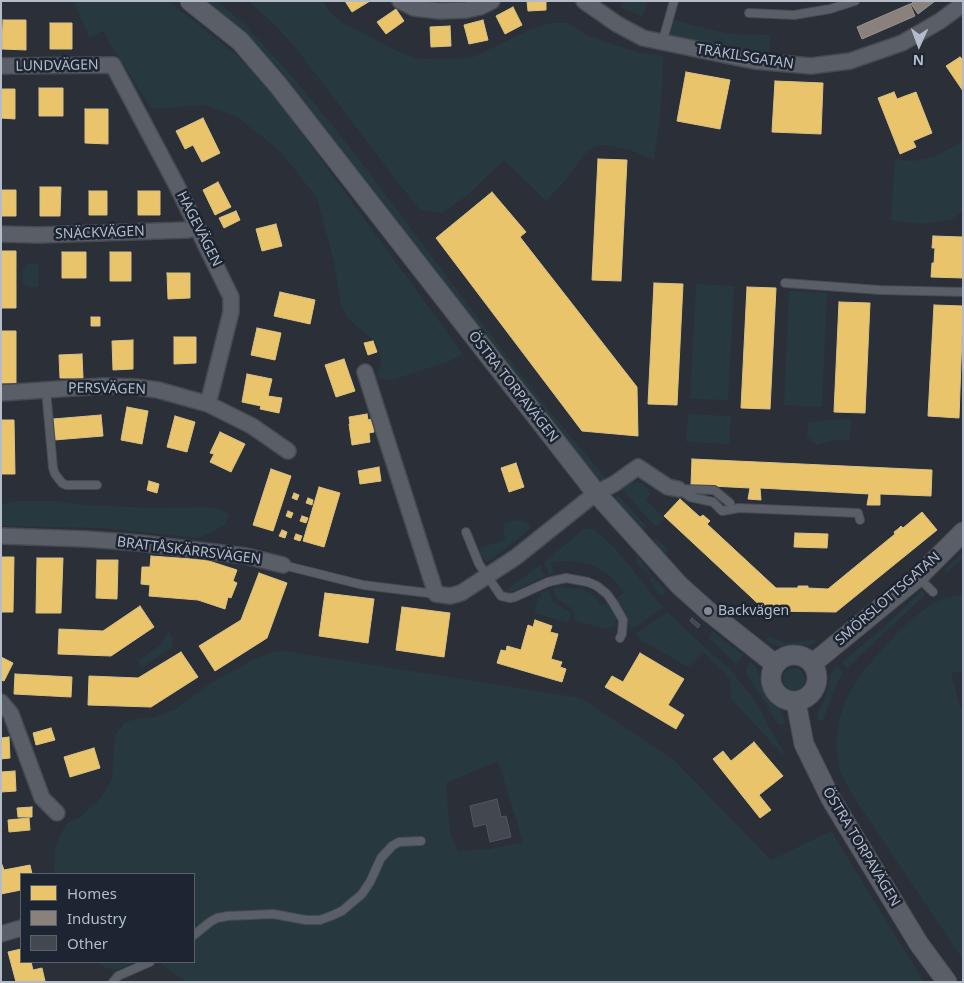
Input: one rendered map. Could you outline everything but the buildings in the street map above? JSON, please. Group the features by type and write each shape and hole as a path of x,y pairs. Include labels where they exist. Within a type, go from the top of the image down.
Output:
{"street":[{"name":"ÖSTRA TORPAVÄGEN","path":"190,1 240,41 278,85 596,493 679,585 716,618 775,664"},
{"path":"400,1 414,8 453,11 480,7 492,1"},
{"name":"TRÄKILSGATAN","path":"584,1 617,24 643,38 770,64 811,66 850,61 902,43 940,21 963,4"},
{"name":"LUNDVÄGEN","path":"1,66 113,65"},
{"name":"HAGEVÄGEN","path":"113,65 228,287 232,303 212,394 208,404"},
{"name":"SNÄCKVÄGEN","path":"1,234 39,235 188,230 198,228"},
{"path":"365,372 436,594"},
{"name":"PERSVÄGEN","path":"1,393 103,386 136,387 174,394 208,404 252,426 288,450"},
{"path":"596,493 614,484 638,467 668,487 678,489"},
{"name":"BRATTÅSKÄRRSVÄGEN","path":"436,594 450,596 461,593 487,577 516,557 596,493"},
{"name":"SMÖRSLOTTSGATAN","path":"812,664 918,577 963,532"},
{"name":"BRATTÅSKÄRRSVÄGEN","path":"1,536 78,538 140,543 246,556 283,565"},
{"path":"791,655 803,657 812,664 817,673 815,688 806,699 796,702 785,700 773,690 770,680 775,664 779,660 791,655"},
{"path":"1,702 11,714 42,798 57,813"},
{"name":"ÖSTRA TORPAVÄGEN","path":"796,702 804,744 827,791 919,944 947,982"},
{"path":"1,934 20,928"}],"lane":[{"path":"662,43 674,1"},
{"path":"749,13 794,15 830,9 854,1"},
{"path":"784,283 880,290 963,292"},
{"path":"46,390 53,468 56,474 62,483 66,485 97,485"},
{"path":"678,489 714,490 730,503"},
{"path":"678,489 690,497 713,502 722,511 739,508 858,514 860,520"},
{"path":"466,532 479,564 497,592 502,596 510,598 525,594 555,580 566,578 588,582 598,586 614,604 623,620 620,638"},
{"name":"BRATTÅSKÄRRSVÄGEN","path":"283,565 363,585 436,594"},
{"path":"918,577 933,592"},
{"path":"195,935 210,922 217,918 228,916 273,914 306,920 320,920 331,916 342,911 362,894 381,858 392,846 399,842 421,841"},
{"path":"114,982 118,976 148,963"}],"shaded area":[{"path":"74,1 168,1 248,65 273,94 463,354 450,361 392,380 376,378 382,362 375,341 348,319 341,305 334,262 317,198 280,151 237,117 205,105 152,109 110,44 104,31 89,37"},
{"path":"207,1 217,1 246,26 312,100 550,412 604,476 604,479 596,477 574,451 241,30"},
{"path":"248,1 323,1 327,9 343,23 399,52 420,59 471,58 529,30 550,23 568,23 585,34 614,45 642,53 663,56 661,108 654,160 630,150 608,145 595,146 585,154 564,182 546,201 504,160 469,194 442,213 421,210 298,51 274,24"},
{"path":"623,1 648,1 642,16 621,8"},
{"path":"673,6 677,8 674,19 691,25 731,34 770,35 769,58 671,38 668,35"},
{"path":"963,141 963,211 952,219 921,224 891,220 895,159 913,161 935,156"},
{"path":"38,263 38,287 28,287 23,283 23,269 28,264"},
{"path":"696,284 734,286 728,400 690,399"},
{"path":"789,291 827,293 822,407 784,405"},
{"path":"688,414 731,416 729,444 686,442"},
{"path":"851,419 850,440 834,440 817,445 807,437 808,423 824,420"},
{"path":"633,482 642,483 651,494 646,500 665,518 658,525 654,525 623,491 624,487"},
{"path":"618,495 647,527 644,530 616,501"},
{"path":"18,501 56,501 86,505 153,508 205,507 217,509 227,513 229,516 225,525 199,538 102,528 1,526 1,504"},
{"path":"515,520 525,522 531,527 530,529 486,562 479,548 505,540 503,524"},
{"path":"584,529 594,529 614,547 663,608 631,630 626,617 615,599 624,593 618,584 607,574 590,564 569,561 550,562 554,573 549,575 544,562"},
{"path":"654,538 668,550 665,554 652,543"},
{"path":"963,552 963,558 946,573 944,570"},
{"path":"636,557 639,557 652,577 666,591 662,597 649,580 651,578 645,569 641,568 636,562"},
{"path":"540,565 544,577 514,591 506,591 506,590"},
{"path":"553,588 581,589 591,593 602,605 608,603 617,616 615,626 606,629 573,620 574,610 556,598"},
{"path":"549,590 553,602 571,614 568,623 534,613 538,598 541,596 540,593"},
{"path":"922,590 926,594 847,668 842,662 884,627"},
{"path":"963,594 963,671 951,673 960,708 963,711 963,960 853,796 840,772 836,744 839,720 847,697 864,670 898,632 923,610 941,599"},
{"path":"667,612 731,671 753,697 787,759 731,699 730,678 703,652 688,667 642,641 635,634"},
{"path":"712,631 743,655 736,664 709,638"},
{"path":"169,632 173,639 172,647 142,668 138,661 161,644"},
{"path":"769,636 786,643 815,640 817,642 805,647 787,649 765,641"},
{"path":"285,651 581,698 674,760 771,860 831,831 924,982 186,982 160,963 195,963 195,873 54,873 55,850 60,835 67,823 80,817 100,799 112,779 115,735 124,723 138,718 155,717 176,709 211,683 272,652","holes":["498,761 523,842 490,849 458,851 450,833 446,783"]},
{"path":"749,663 752,663 756,668 761,677 764,692 781,711 785,724 778,724 747,674 746,670"},
{"path":"837,667 841,669 842,674 823,721 818,720 818,712 826,696 831,674"},
{"path":"794,668 804,675 805,679 798,689 794,690 784,683 783,679 790,669"},
{"path":"98,963 135,963 115,970 105,968"}],"place":[{"name":"Backvägen","path":"708,611"}]}
